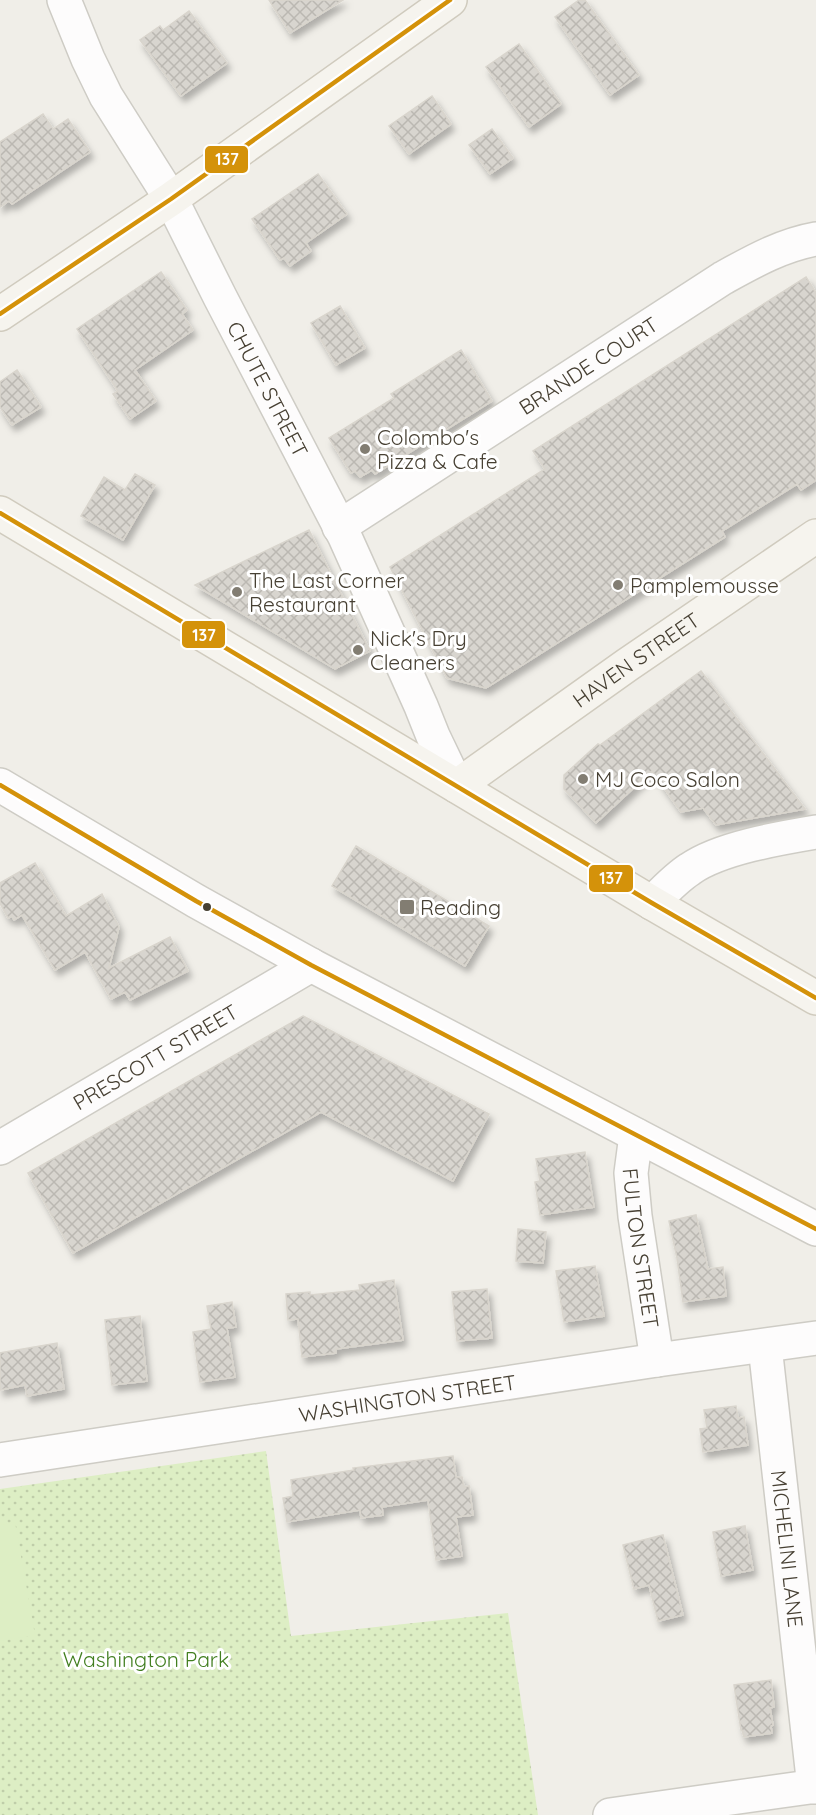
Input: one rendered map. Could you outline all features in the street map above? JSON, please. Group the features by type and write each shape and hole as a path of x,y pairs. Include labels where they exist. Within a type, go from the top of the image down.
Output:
{"street":[{"name":"CHUTE STREET","path":"64,0 106,96 171,199 339,527 457,786"},
{"path":"0,314 171,199 450,0"},
{"name":"BRANDE COURT","path":"339,527 723,278 762,257 816,239"},
{"path":"0,513 652,903 816,998"},
{"name":"HAVEN STREET","path":"457,786 627,665 816,536"},
{"path":"0,785 196,901 311,965 816,1229"},
{"path":"652,903 685,873 702,862 734,850 816,832"},
{"name":"PRESCOTT STREET","path":"0,1148 311,965"},
{"name":"FULTON STREET","path":"636,1136 631,1164 634,1205 657,1360"},
{"name":"WASHINGTON STREET","path":"0,1460 816,1338"},
{"name":"MICHELINI LANE","path":"765,1346 815,1786"},
{"path":"610,1815 815,1786"}],"green space":[{"name":"Washington Park","path":"266,1451 291,1636 508,1613 538,1815 0,1815 0,1489"},
{"path":"15,1522 35,1635 0,1641 0,1525"}],"building":[{"path":"269,0 343,0 290,33"},
{"path":"579,0 585,0 639,75 610,95 555,17"},
{"path":"189,11 227,63 181,96 140,40 160,26 163,30"},
{"path":"519,44 561,104 529,127 486,67"},
{"path":"432,96 451,124 409,154 389,126"},
{"path":"43,114 53,129 68,119 90,152 12,204 9,201 0,207 0,142"},
{"path":"492,129 513,158 490,174 469,145"},
{"path":"318,174 347,214 306,243 311,251 290,266 284,258 280,260 252,219"},
{"path":"161,272 187,310 182,314 193,330 135,370 156,401 130,419 113,394 118,391 77,329"},
{"path":"806,277 816,293 816,480 801,490 797,484 722,531 725,537 486,688 447,678 390,567 545,469 533,451"},
{"path":"340,306 365,348 336,365 311,323"},
{"path":"461,350 492,401 375,474 372,470 360,477 355,471 351,473 329,438 394,398 391,394"},
{"path":"17,370 41,407 12,425 0,407 0,382"},
{"path":"135,474 155,485 123,540 81,516 104,477 125,490"},
{"path":"309,530 370,651 335,669 195,585"},
{"path":"701,671 805,809 716,825 703,808 681,812 652,771 596,823 564,789 564,775 598,744 600,745"},
{"path":"356,846 489,926 465,966 332,886"},
{"path":"35,863 66,916 102,894 119,927 109,968 170,937 188,971 130,1000 125,992 111,999 85,952 55,970 22,915 14,920 12,916 8,918 0,903 0,883"},
{"path":"303,1016 489,1114 453,1181 321,1112 73,1253 28,1173"},
{"path":"585,1152 594,1207 540,1215 535,1182 540,1181 536,1159"},
{"path":"696,1215 708,1269 723,1267 726,1296 683,1302 669,1221"},
{"path":"518,1229 546,1232 543,1263 516,1261"},
{"path":"595,1266 604,1316 564,1322 556,1271"},
{"path":"394,1280 403,1340 336,1349 336,1353 302,1357 298,1319 288,1320 286,1294 310,1292 310,1295 360,1290 359,1285"},
{"path":"487,1289 492,1338 457,1341 452,1292"},
{"path":"232,1302 236,1327 227,1328 235,1377 200,1382 193,1332 211,1329 207,1306"},
{"path":"140,1316 147,1381 112,1385 105,1320"},
{"path":"57,1343 64,1389 27,1396 25,1385 0,1390 0,1353"},
{"path":"736,1406 738,1418 744,1417 748,1445 703,1452 700,1429 707,1428 704,1410"},
{"path":"453,1456 456,1477 462,1477 464,1487 469,1486 473,1515 456,1517 462,1556 436,1560 428,1500 382,1507 383,1515 361,1518 360,1510 287,1522 283,1498 293,1496 291,1480 354,1470 353,1468"},
{"path":"745,1526 753,1570 721,1576 713,1532"},
{"path":"663,1535 683,1615 658,1621 649,1585 634,1589 623,1545"},
{"path":"771,1680 774,1707 770,1708 772,1733 744,1737 734,1685"}],"transit line":[{"name":"137","path":"0,314 171,199 450,0"},
{"name":"137","path":"0,513 652,903 816,998"},
{"name":"137","path":"0,785 196,901 311,965 816,1229"}],"place":[{"name":"Colombo's Pizza & Cafe","path":"365,449"},
{"name":"Pamplemousse","path":"618,585"},
{"name":"The Last Corner Restaurant","path":"237,592"},
{"name":"Nick's Dry Cleaners","path":"358,650"},
{"name":"MJ Coco Salon","path":"583,779"},
{"name":"Reading","path":"407,907"}]}
